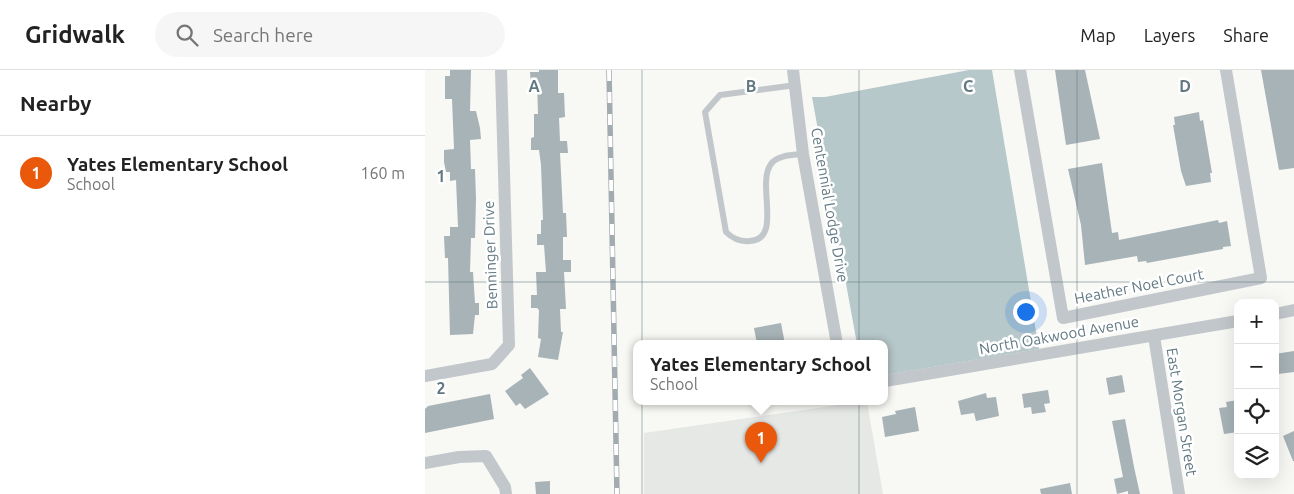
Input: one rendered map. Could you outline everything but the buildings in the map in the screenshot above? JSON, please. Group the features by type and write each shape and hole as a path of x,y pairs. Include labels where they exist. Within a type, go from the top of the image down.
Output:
{"street":[{"name":"Benninger Drive","path":"425,376 492,364 509,345 501,70"},
{"name":"Centennial Lodge Drive","path":"793,70 803,154 836,340"},
{"name":"Heather Noel Court","path":"1020,70 1063,318 1261,278 1226,70"},
{"path":"1279,313 1294,310"},
{"name":"North Oakwood Avenue","path":"888,380 1234,322"},
{"name":"East Morgan Street","path":"1154,336 1179,494"},
{"path":"425,463 459,457 486,456 505,487 506,494"}],"lane":[{"path":"796,85 720,94 705,112 726,232 732,238 743,242 756,241 764,234 768,223 765,191 766,174 771,163 779,158 803,154"}],"shaded area":[{"path":"969,70 992,70 1039,349 888,374 888,340 856,340 812,97 825,97"},
{"path":"838,405 868,405 883,494 644,494 644,433"}],"railway":[{"path":"609,70 617,494"}],"place":[{"name":"Yates Elementary School","path":"761,463"}]}
